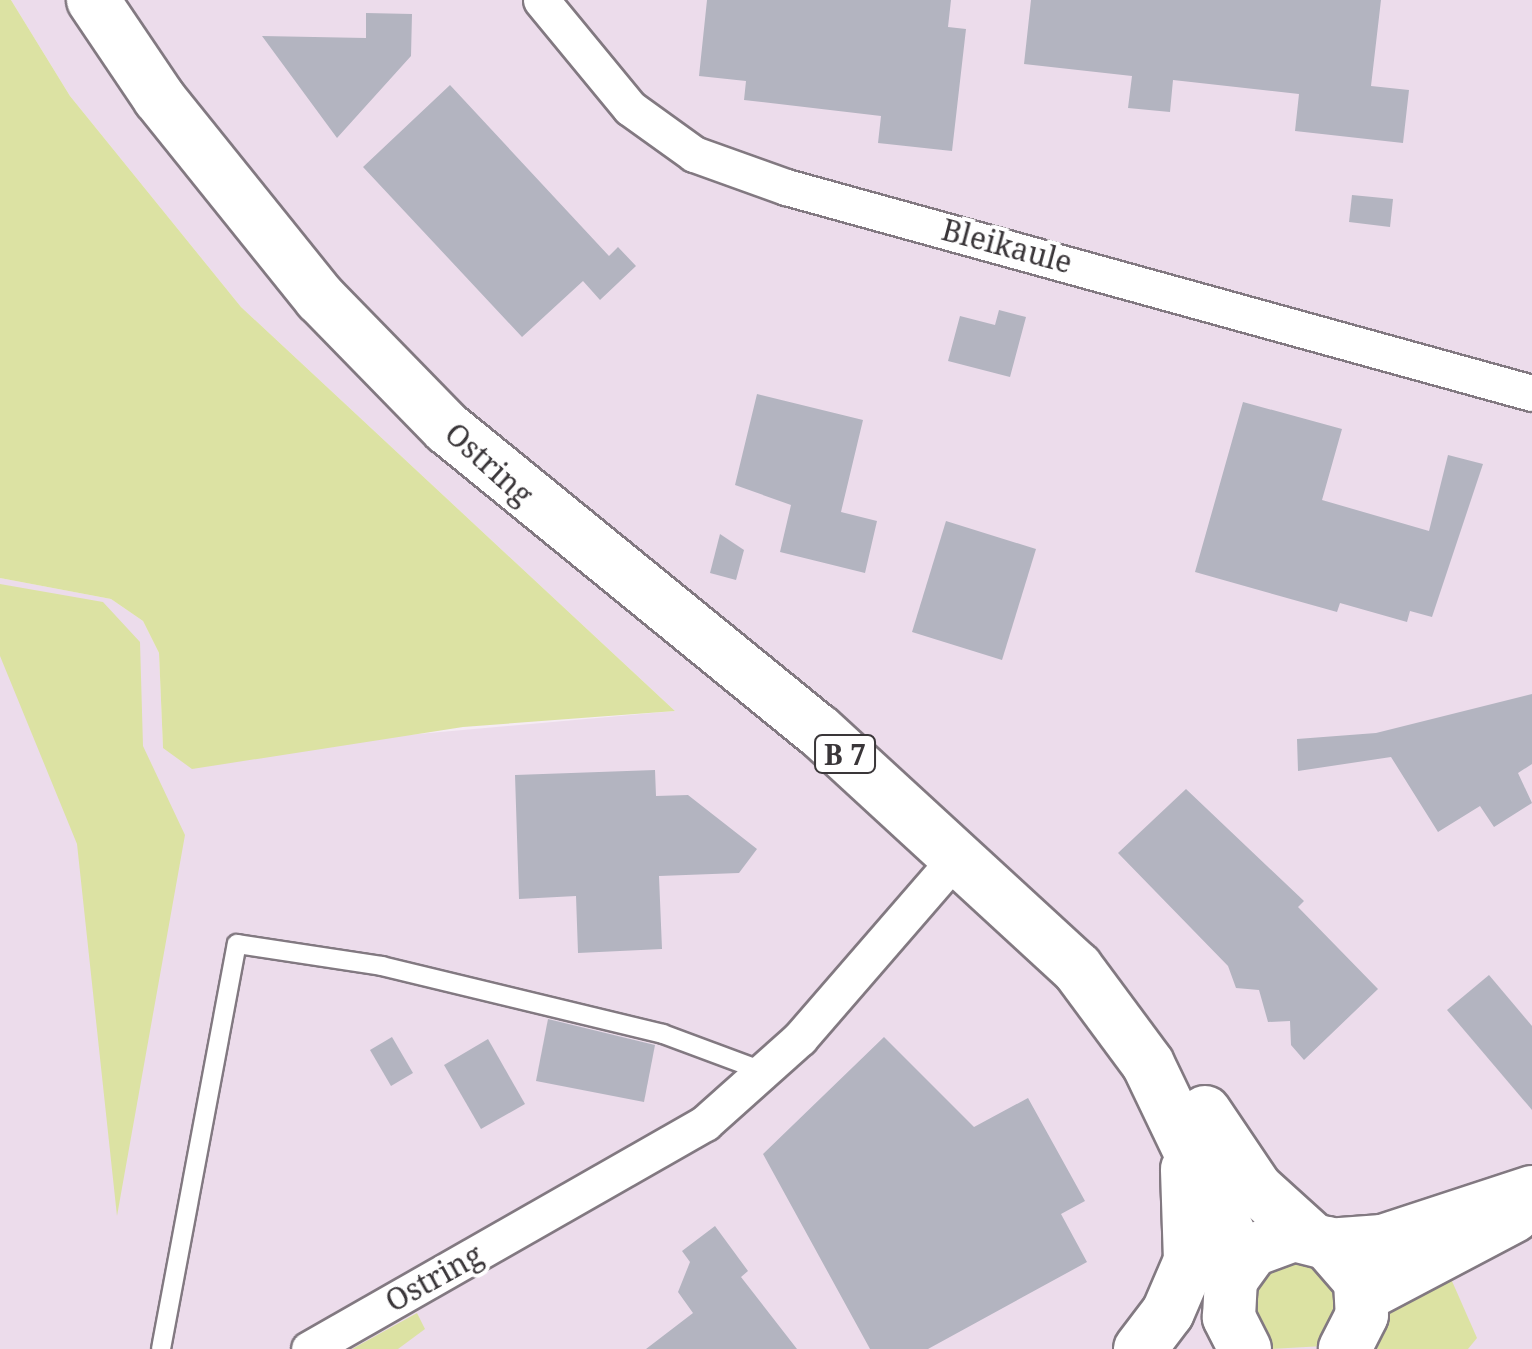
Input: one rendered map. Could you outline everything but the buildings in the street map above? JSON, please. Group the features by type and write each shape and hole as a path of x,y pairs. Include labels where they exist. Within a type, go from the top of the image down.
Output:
{"main road":[{"name":"Ostring","path":"93,0 158,98 320,298 447,428 960,853 1034,921 1114,1010"},
{"name":"B 7","path":"1114,1010 1183,1128 1238,1304"},
{"name":"B 7","path":"1114,1010 1168,1058 1256,1188 1352,1266 1363,1298"},
{"path":"1140,1349 1168,1312 1190,1261 1183,1128"},
{"path":"1174,1349 1238,1304 1265,1242 1318,1240"},
{"path":"1347,1348 1363,1298"}],"street":[{"name":"Bleikaule","path":"540,0 630,108 694,154 786,186 1532,394"},
{"name":"Ostring","path":"308,1349 678,1142 766,1072 960,853"},
{"path":"1318,1240 1382,1239 1532,1190"},
{"path":"1363,1298 1532,1209"}],"lane":[{"path":"162,1349 237,944 382,966 663,1034 766,1072"}],"shaded area":[{"path":"11,0 1532,0 1532,1349 0,1349 0,578 111,599 143,621 159,653 163,748 352,740 675,711 241,307 70,96"}],"green space":[{"path":"0,0 11,0 70,96 241,307 675,711 463,727 192,769 163,748 159,653 143,621 111,599 0,578"},
{"path":"0,584 103,602 140,642 143,746 185,835 117,1216 77,844 0,656"},
{"path":"1300,1248 1348,1298 1324,1346 1269,1349 1243,1287"},
{"path":"1448,1272 1477,1338 1468,1349 1377,1349 1388,1305"},
{"path":"417,1313 425,1329 398,1349 352,1349"}]}
